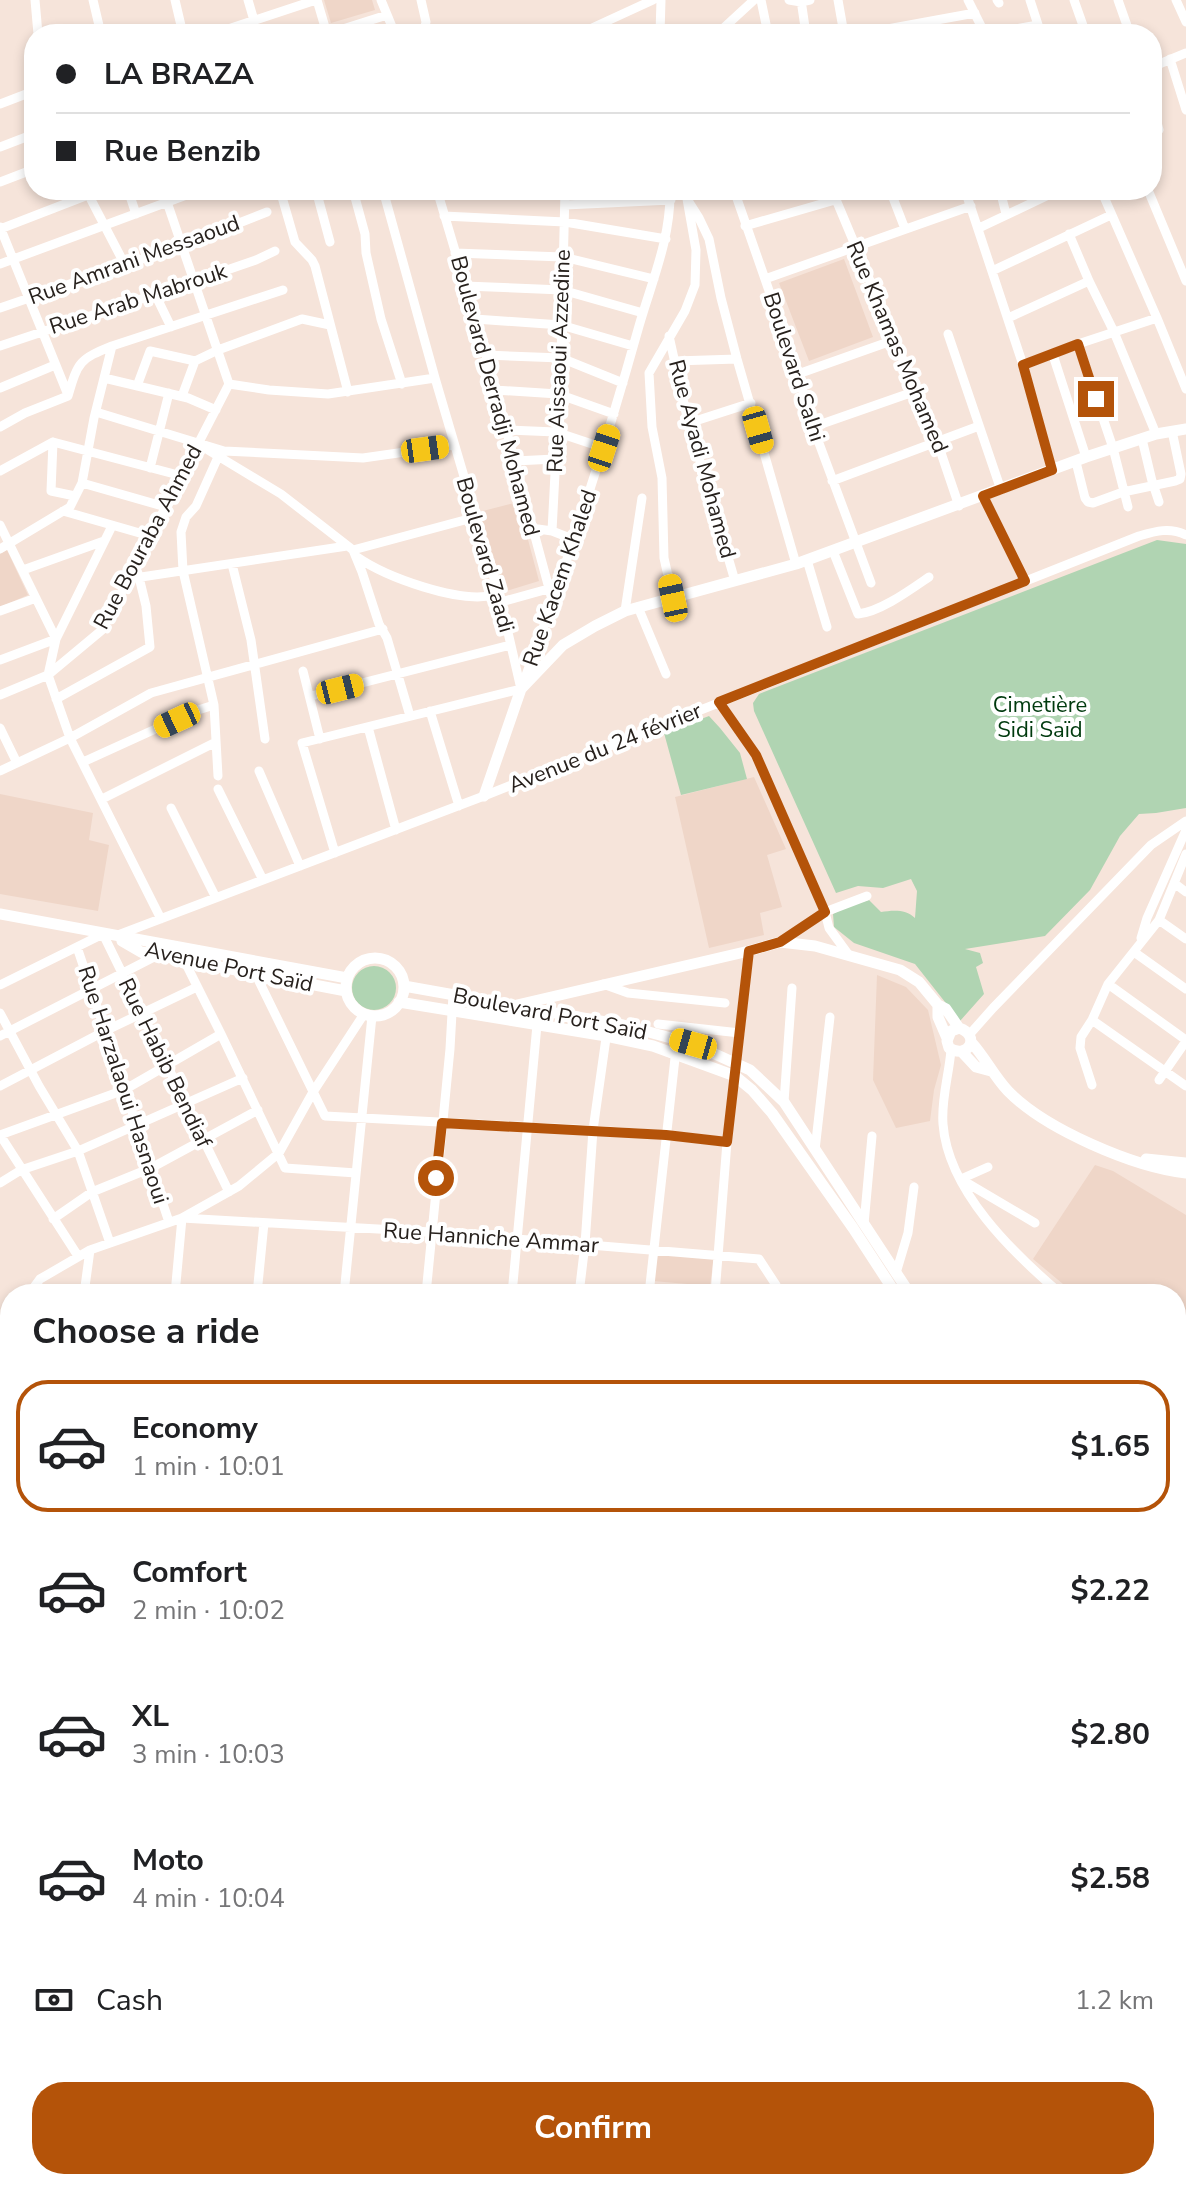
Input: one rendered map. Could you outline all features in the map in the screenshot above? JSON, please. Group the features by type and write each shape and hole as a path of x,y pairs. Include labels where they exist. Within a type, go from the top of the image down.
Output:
{"main road":[{"path":"484,796 521,689 563,645 625,611 801,562 1113,448 1156,434 1186,429"},
{"name":"Avenue Port Saïd","path":"0,914 108,935 254,972 346,991"},
{"name":"Avenue Port Saïd","path":"108,935 141,952 249,960 347,978"},
{"path":"512,1006 780,942 848,954 910,975 938,1005 946,1009 1009,1093 1040,1116 1121,1156 1152,1167 1186,1173"},
{"path":"377,958 398,970 404,986 399,1002 388,1013 368,1015 352,1005 346,991 347,978 356,965 377,958"},
{"name":"Boulevard Port Saïd","path":"404,986 608,1023 693,1044 750,1070 784,1102 903,1284"},
{"path":"399,1002 653,1046 735,1076 772,1113 889,1284"},
{"path":"938,1005 938,1017 947,1043 976,1067 991,1071"},
{"path":"947,1038 951,1031 966,1035"},
{"path":"957,1051 968,1048 966,1035"},
{"path":"1121,1156 1186,1163"}],"street":[{"path":"35,0 37,24"},
{"path":"93,0 99,24"},
{"path":"175,0 181,24"},
{"path":"248,0 255,24"},
{"path":"245,24 316,0 324,24"},
{"path":"381,0 391,24"},
{"path":"421,0 426,24"},
{"path":"601,24 653,0"},
{"path":"660,24 661,0"},
{"path":"728,24 754,0"},
{"path":"761,0 766,24"},
{"path":"789,0 804,1 805,24"},
{"path":"838,0 842,24"},
{"path":"968,0 980,24"},
{"path":"1030,0 1038,24"},
{"path":"1074,0 1082,24"},
{"path":"1118,0 1126,24"},
{"path":"1176,0 1186,22"},
{"path":"915,24 975,13"},
{"path":"366,24 387,15"},
{"path":"1162,63 1186,53"},
{"path":"1170,59 1186,110"},
{"path":"0,104 24,95"},
{"path":"0,147 24,138"},
{"path":"0,182 24,173"},
{"path":"68,200 0,228 68,396"},
{"path":"91,200 125,265"},
{"path":"131,200 136,214"},
{"path":"0,264 166,200"},
{"path":"174,200 183,245 229,384 328,394 435,378"},
{"path":"283,200 295,242 315,266 348,392"},
{"path":"319,200 330,242"},
{"path":"356,200 381,319 402,384"},
{"name":"Boulevard Zaadi","path":"386,200 501,602 521,689"},
{"name":"Boulevard Derradji Mohamed","path":"440,200 486,355 553,603"},
{"name":"Rue Aissaoui Azzedine","path":"552,531 565,200"},
{"path":"565,205 618,200"},
{"name":"Rue Kacem Khaled","path":"521,689 575,540 604,448 666,239 670,200"},
{"path":"673,598 664,558 662,478 652,427 649,373 685,311 695,285 696,250 687,200"},
{"path":"689,200 709,239 737,359 801,562 827,627"},
{"name":"Boulevard Salhi","path":"737,200 798,374 813,427 871,583"},
{"path":"745,226 820,200"},
{"name":"Rue Khamas Mohamed","path":"836,200 937,441 959,506"},
{"path":"894,200 905,229"},
{"path":"969,200 1023,365 1052,470"},
{"path":"1002,200 1006,214"},
{"path":"979,228 1035,200"},
{"path":"1105,200 1186,389"},
{"path":"1152,200 1186,281"},
{"path":"765,279 971,206"},
{"name":"Rue Amrani Messaoud","path":"0,308 183,245 267,212"},
{"path":"992,271 1111,215"},
{"path":"444,216 565,222 666,239"},
{"path":"1069,234 1156,434"},
{"name":"Rue Arab Mabrouk","path":"0,346 275,251"},
{"path":"455,253 563,257 654,279"},
{"path":"1008,318 1089,281"},
{"path":"465,286 562,290 643,313"},
{"path":"68,396 74,375 85,357 283,290"},
{"path":"155,294 171,327"},
{"path":"1023,365 1157,318"},
{"path":"137,386 150,351 195,361 302,319 330,325"},
{"path":"475,319 561,325 633,346"},
{"path":"948,334 1001,490"},
{"name":"Rue Ayadi Mohamed","path":"669,336 689,423 735,581"},
{"path":"798,374 894,340"},
{"path":"1078,344 1113,448 1128,507"},
{"path":"4,546 70,507 82,483 112,346"},
{"path":"486,355 561,358 623,383"},
{"path":"1053,355 1081,460 1088,502 1180,479 1172,431"},
{"path":"675,361 737,359"},
{"path":"182,396 195,361"},
{"path":"0,388 55,365"},
{"path":"104,378 182,396 216,410"},
{"name":"Rue Bouraba Ahmed","path":"0,695 48,675 102,630 229,384"},
{"path":"495,390 558,394 614,414"},
{"path":"813,427 916,391"},
{"path":"150,468 169,393"},
{"path":"0,427 68,396"},
{"path":"689,423 751,403"},
{"path":"96,412 224,451 363,458 454,445"},
{"path":"832,481 979,426"},
{"path":"506,430 556,432 604,448"},
{"path":"1142,439 1159,502"},
{"path":"53,442 51,491 75,496"},
{"path":"0,471 53,442 182,476"},
{"path":"198,445 281,494 375,569 466,597 494,595 501,602 548,589"},
{"path":"218,457 181,532 183,571 214,705 218,776"},
{"path":"515,461 555,459"},
{"path":"82,483 166,507"},
{"path":"983,496 1025,581"},
{"path":"625,611 642,498"},
{"path":"63,511 150,536"},
{"path":"128,579 352,551 476,517"},
{"path":"0,525 4,546 23,570 56,639"},
{"path":"112,526 56,639 48,675 70,738 161,919"},
{"path":"531,528 552,531 575,540"},
{"name":"Avenue du 24 février","path":"0,985 77,947 161,919 459,806 1139,536 1160,530 1186,535"},
{"path":"23,570 104,541"},
{"path":"352,551 383,629 410,716"},
{"path":"833,551 858,614 896,598 929,577"},
{"path":"232,564 255,664 265,739"},
{"path":"56,699 150,647 146,606 135,566"},
{"path":"0,611 36,598"},
{"path":"638,607 666,674"},
{"path":"0,771 70,738 151,693 383,629"},
{"path":"0,660 56,639"},
{"path":"311,696 510,645"},
{"path":"303,671 320,739"},
{"path":"335,853 302,743 521,689"},
{"path":"719,702 756,755 825,912 829,928 848,954"},
{"path":"83,762 214,705"},
{"path":"430,711 459,806"},
{"path":"368,727 396,830"},
{"path":"0,728 17,763"},
{"path":"102,799 216,742"},
{"path":"259,771 300,866"},
{"path":"218,789 263,880"},
{"path":"171,808 216,898"},
{"path":"966,1035 1151,845 1186,821"},
{"path":"1136,948 1186,830"},
{"path":"1092,1085 1080,1048 1081,1037 1108,984 1159,920 1186,854"},
{"path":"1174,883 1186,892"},
{"path":"780,942 825,912 867,896"},
{"path":"1159,920 1186,939"},
{"name":"Rue Habib Bendiaf","path":"108,935 141,1015 229,1192"},
{"name":"Rue Harzalaoui Hasnaoui","path":"77,947 169,1222"},
{"path":"1136,948 1186,989"},
{"path":"715,1284 727,1142 749,951"},
{"path":"181,954 285,1168 356,1173"},
{"path":"5,1033 158,955"},
{"path":"249,960 325,1116 593,1130 727,1142"},
{"path":"603,984 628,993 725,1003"},
{"path":"1108,984 1186,1041 1159,1080"},
{"path":"0,1086 197,987"},
{"path":"784,1102 792,988"},
{"path":"427,1284 453,995"},
{"path":"513,1284 537,1025 535,1010"},
{"path":"0,1013 5,1033 78,1151 110,1243"},
{"path":"36,1284 90,1250 182,1218 239,1186 279,1153 313,1092 368,1015"},
{"path":"345,1284 368,1015"},
{"path":"815,1150 830,1017"},
{"path":"1092,1020 1186,1086"},
{"path":"580,1284 593,1130 608,1023"},
{"path":"658,1024 740,1033"},
{"path":"78,1256 0,1135 124,1090 221,1034"},
{"path":"650,1284 677,1040"},
{"path":"957,1051 944,1095 942,1122 946,1149 971,1197 989,1222 1049,1284"},
{"path":"0,1183 21,1170 78,1151 243,1078"},
{"path":"53,1219 92,1192 151,1168 258,1110"},
{"path":"864,1245 872,1136"},
{"path":"961,1179 988,1167"},
{"path":"961,1179 1035,1223"},
{"path":"896,1273 908,1233 914,1187"},
{"path":"176,1284 182,1218"},
{"name":"Rue Hanniche Ammar","path":"182,1218 431,1232 759,1259 775,1284"},
{"path":"258,1284 264,1223"},
{"path":"85,1284 90,1250"}],"shaded area":[{"path":"324,0 372,0 375,10 331,23"},
{"path":"844,259 873,337 809,361 779,283"},
{"path":"518,502 539,581 503,592 479,512"},
{"path":"7,550 28,595 0,607 0,554"},
{"path":"754,777 786,849 767,855 782,907 760,913 764,935 709,948 675,797"},
{"path":"0,794 93,813 89,840 109,845 98,911 0,894"},
{"path":"877,975 906,987 928,1010 941,1065 930,1121 896,1128 873,1080"},
{"path":"1095,1165 1113,1171 1186,1215 1186,1284 1063,1284 1033,1259"},
{"path":"656,1253 714,1257 710,1284 653,1281"}],"green space":[{"name":"Cimetière Sidi Saïd","path":"1157,540 1186,544 1186,808 1139,814 1120,836 1090,890 1045,936 965,949 980,953 983,963 976,967 984,994 960,1021 915,964 854,943 834,927 833,914 869,900 881,912 903,912 915,918 917,891 911,879 883,888 858,886 836,893 753,703 759,694"},
{"path":"709,716 740,753 747,779 681,795 664,733"},
{"path":"374,966 390,972 396,988 390,1004 374,1010 358,1004 352,988 358,972"}],"route":[{"path":"436,1178 442,1123 666,1135 727,1142 749,951 780,942 825,912 756,755 719,702 1025,581 983,496 1052,470 1023,365 1078,344 1096,399"}]}
